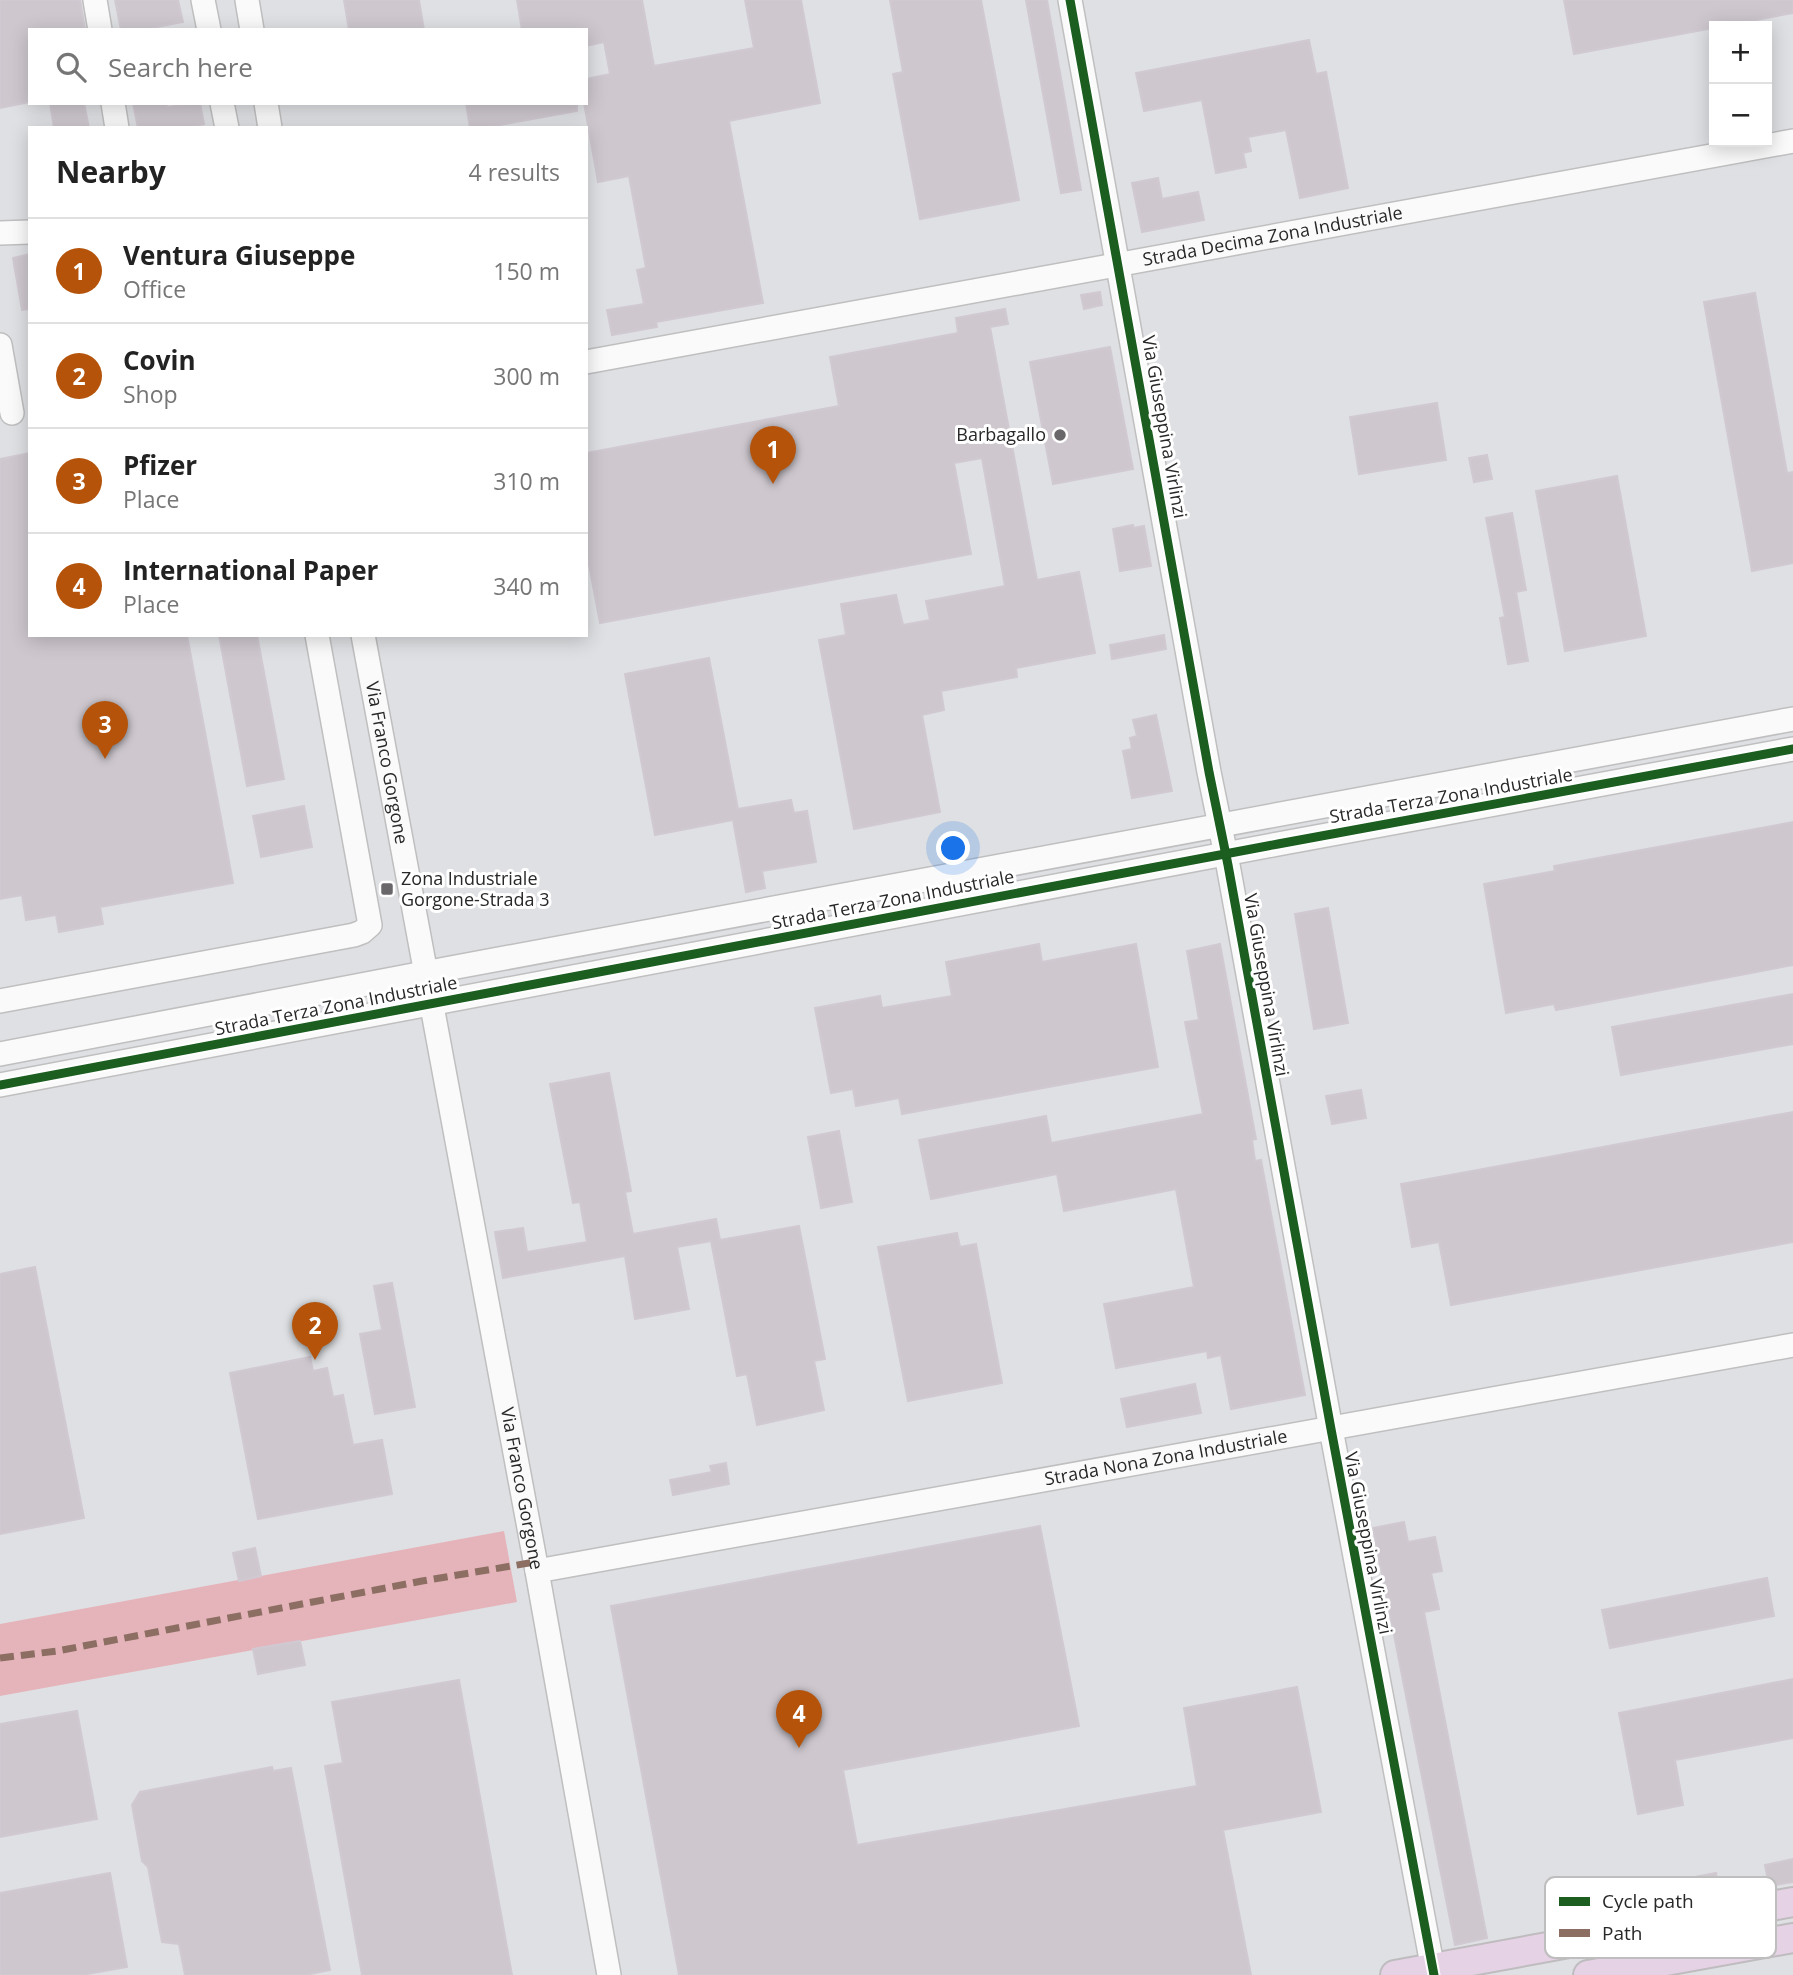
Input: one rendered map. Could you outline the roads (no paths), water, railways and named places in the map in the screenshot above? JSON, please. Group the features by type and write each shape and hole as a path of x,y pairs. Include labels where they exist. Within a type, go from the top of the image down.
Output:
{"main road":[{"path":"1395,1975 1433,1971 1545,1950"},
{"path":"1588,1975 1682,1958"}],"street":[{"path":"95,0 100,28"},
{"path":"203,0 209,28"},
{"path":"247,0 252,28"},
{"name":"Via Giuseppina Virlinzi","path":"1070,0 1331,1429 1433,1971"},
{"path":"113,105 117,126"},
{"path":"222,105 227,126"},
{"path":"265,105 270,126"},
{"name":"Strada Decima Zona Industriale","path":"588,362 1793,141"},
{"path":"0,233 28,232"},
{"path":"0,345 14,413"},
{"path":"0,1001 354,935 370,925 317,637"},
{"name":"Via Franco Gorgone","path":"363,637 609,1975"},
{"name":"Strada Terza Zona Industriale","path":"0,1054 1793,719"},
{"name":"Strada Terza Zona Industriale","path":"0,1085 1793,749"},
{"name":"Strada Nona Zona Industriale","path":"537,1572 1793,1345"}],"place":[{"name":"Barbagallo","path":"1060,435"},
{"name":"Ventura Giuseppe","path":"773,484"},
{"name":"Pfizer","path":"105,759"},
{"name":"Zona Industriale Gorgone-Strada 3","path":"387,889"},
{"name":"Covin","path":"315,1360"},
{"name":"International Paper","path":"799,1748"}]}
